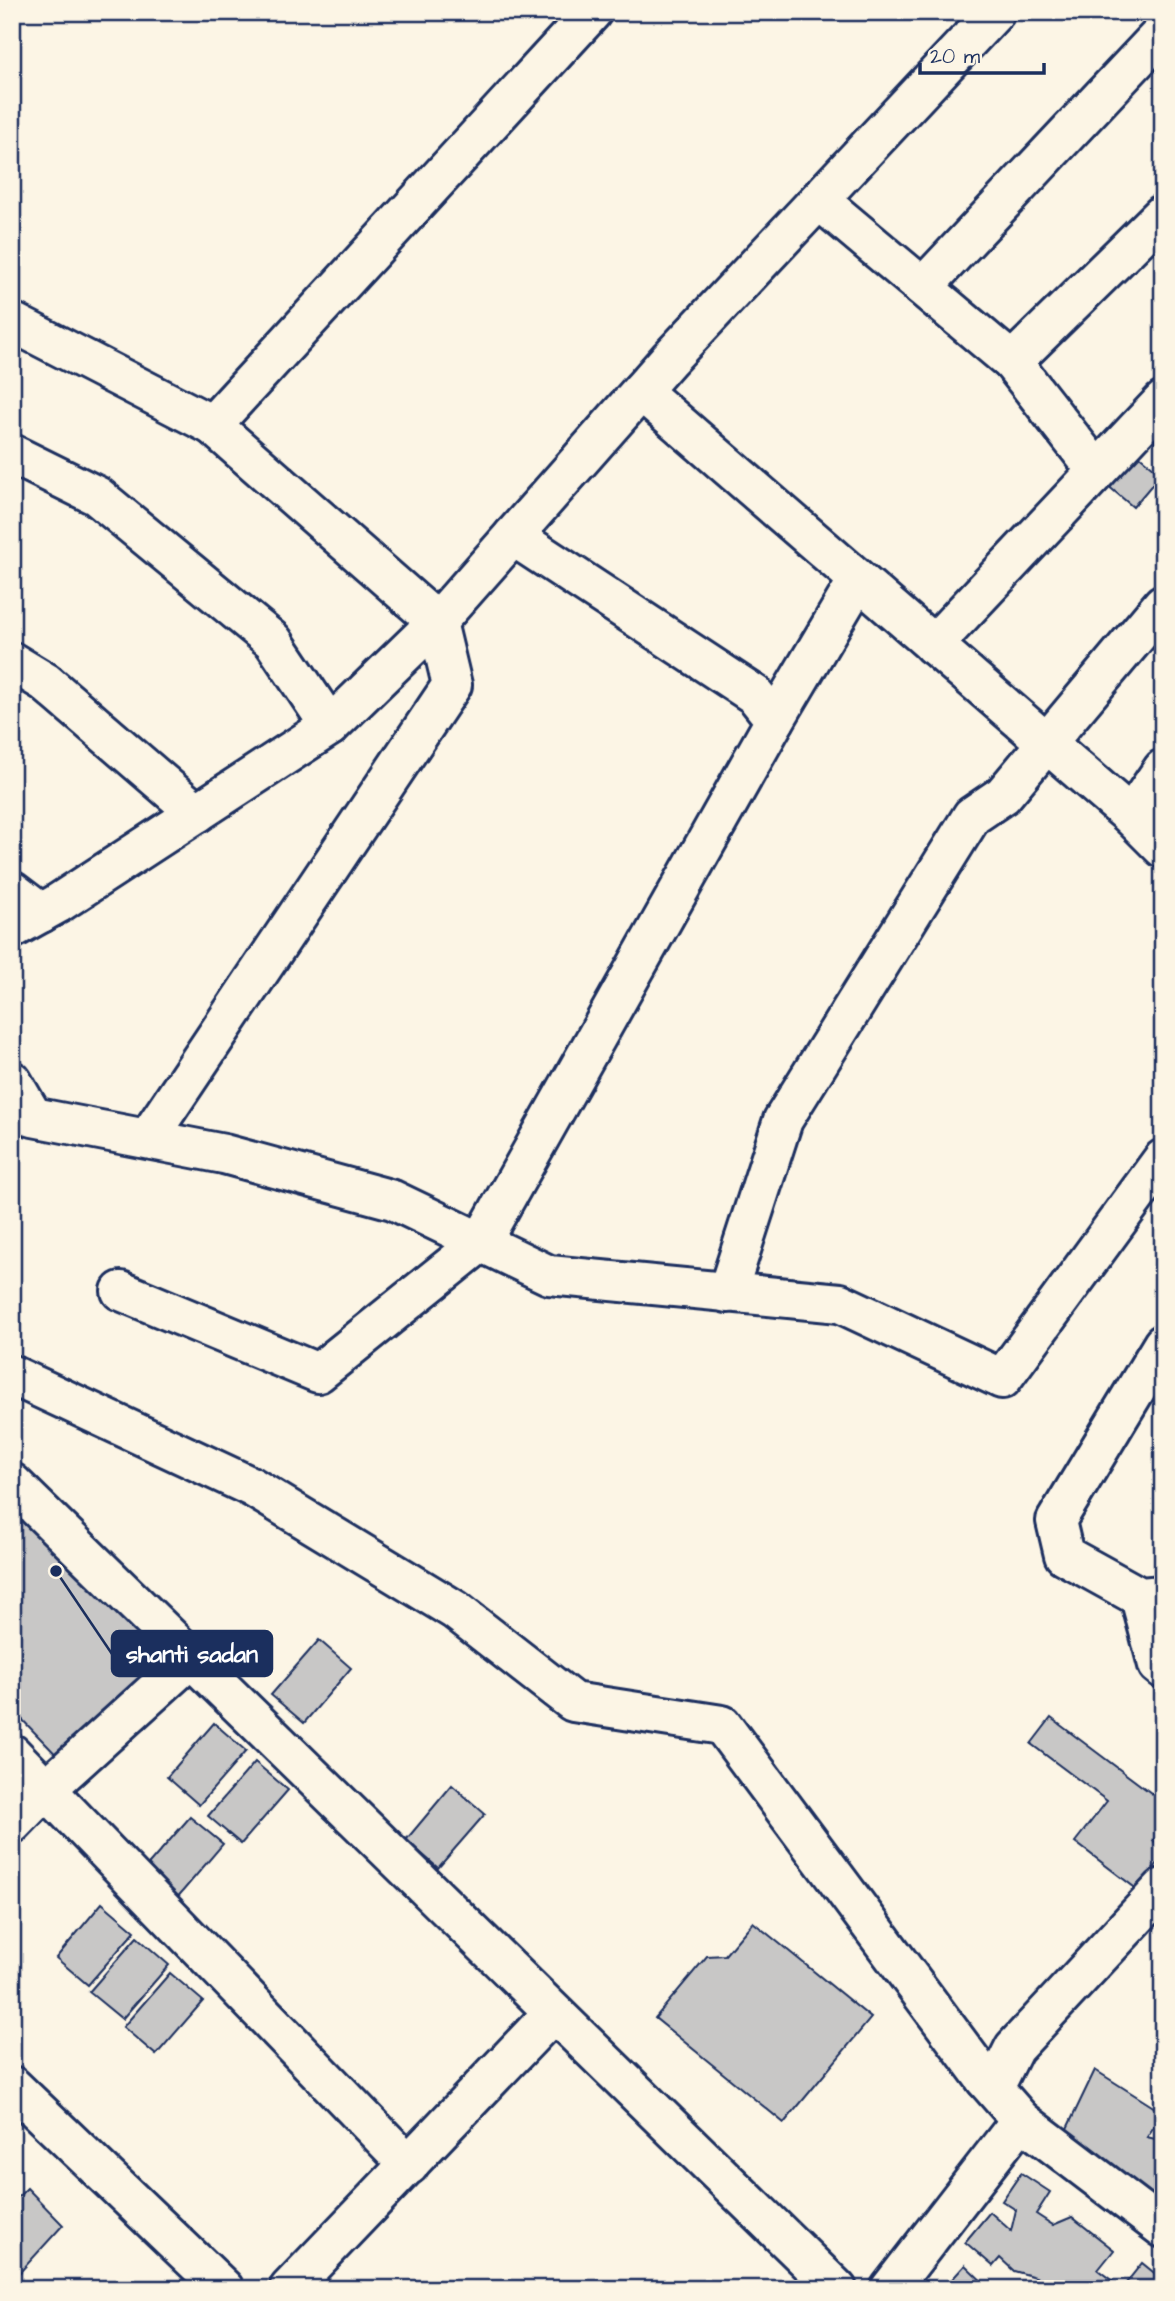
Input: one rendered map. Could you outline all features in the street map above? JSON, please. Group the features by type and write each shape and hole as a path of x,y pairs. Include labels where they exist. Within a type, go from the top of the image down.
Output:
{"street":[{"path":"212,425 592,12"},
{"path":"22,911 197,813 330,726 437,622 641,391 995,12"},
{"path":"923,287 1163,32"},
{"path":"819,200 1012,362 1097,471"},
{"path":"1012,362 1163,214"},
{"path":"12,322 212,425 437,622 452,685 148,1139"},
{"path":"641,391 1131,816 1163,848"},
{"path":"933,645 1163,401"},
{"path":"12,454 97,496 273,641 330,726"},
{"path":"513,536 755,695 775,720"},
{"path":"121,1291 318,1373 481,1242 775,720 858,580"},
{"path":"727,1293 783,1120 972,816 1003,795 1163,604"},
{"path":"12,662 45,682 197,813"},
{"path":"1131,816 1163,769"},
{"path":"12,1081 33,1116 225,1154 393,1200 550,1275 840,1303 1002,1379 1163,1159"},
{"path":"1163,1344 1056,1521 1065,1555 1152,1596 1158,1665 1163,1669"},
{"path":"12,1375 252,1487 455,1610 573,1702 722,1725 985,2078 1021,2120 1163,2228"},
{"path":"12,1483 189,1660 837,2289"},
{"path":"12,1824 45,1790 189,1660"},
{"path":"12,1754 410,2165"},
{"path":"985,2078 1000,2076 1014,2048 1163,1888"},
{"path":"289,2289 553,2013"},
{"path":"12,2086 224,2289"},
{"path":"890,2289 1021,2120"}],"building":[{"path":"1130,448 1161,474 1133,507 1100,479"},
{"path":"12,1483 189,1660 69,1768 12,1709"},
{"path":"319,1640 351,1668 304,1723 271,1695"},
{"path":"1051,1718 1163,1802 1163,1828 1153,1841 1163,1848 1163,1856 1138,1890 1075,1842 1107,1801 1031,1744"},
{"path":"214,1723 246,1751 199,1805 167,1777"},
{"path":"255,1762 288,1790 241,1844 208,1816"},
{"path":"452,1785 485,1814 438,1868 406,1840"},
{"path":"190,1817 223,1844 176,1899 143,1871"},
{"path":"102,1903 135,1931 88,1985 56,1958"},
{"path":"753,1922 871,2018 784,2123 655,2018 707,1956 725,1955"},
{"path":"137,1937 169,1965 122,2019 89,1992"},
{"path":"170,1973 203,2001 156,2055 123,2027"},
{"path":"1095,2070 1163,2113 1147,2137 1155,2139 1163,2130 1163,2216 1062,2139"},
{"path":"1021,2173 1050,2192 1036,2214 1053,2225 1072,2217 1114,2250 1098,2270 1122,2288 1142,2263 1163,2280 1163,2289 1039,2289 1032,2283 1036,2277 1014,2271 1000,2258 993,2266 965,2242 990,2212 1011,2231 1016,2210 1002,2201"},
{"path":"27,2188 63,2225 12,2281 12,2203"},
{"path":"965,2265 990,2289 949,2289 946,2286"}],"place":[{"name":"shanti sadan","path":"56,1571"}]}
